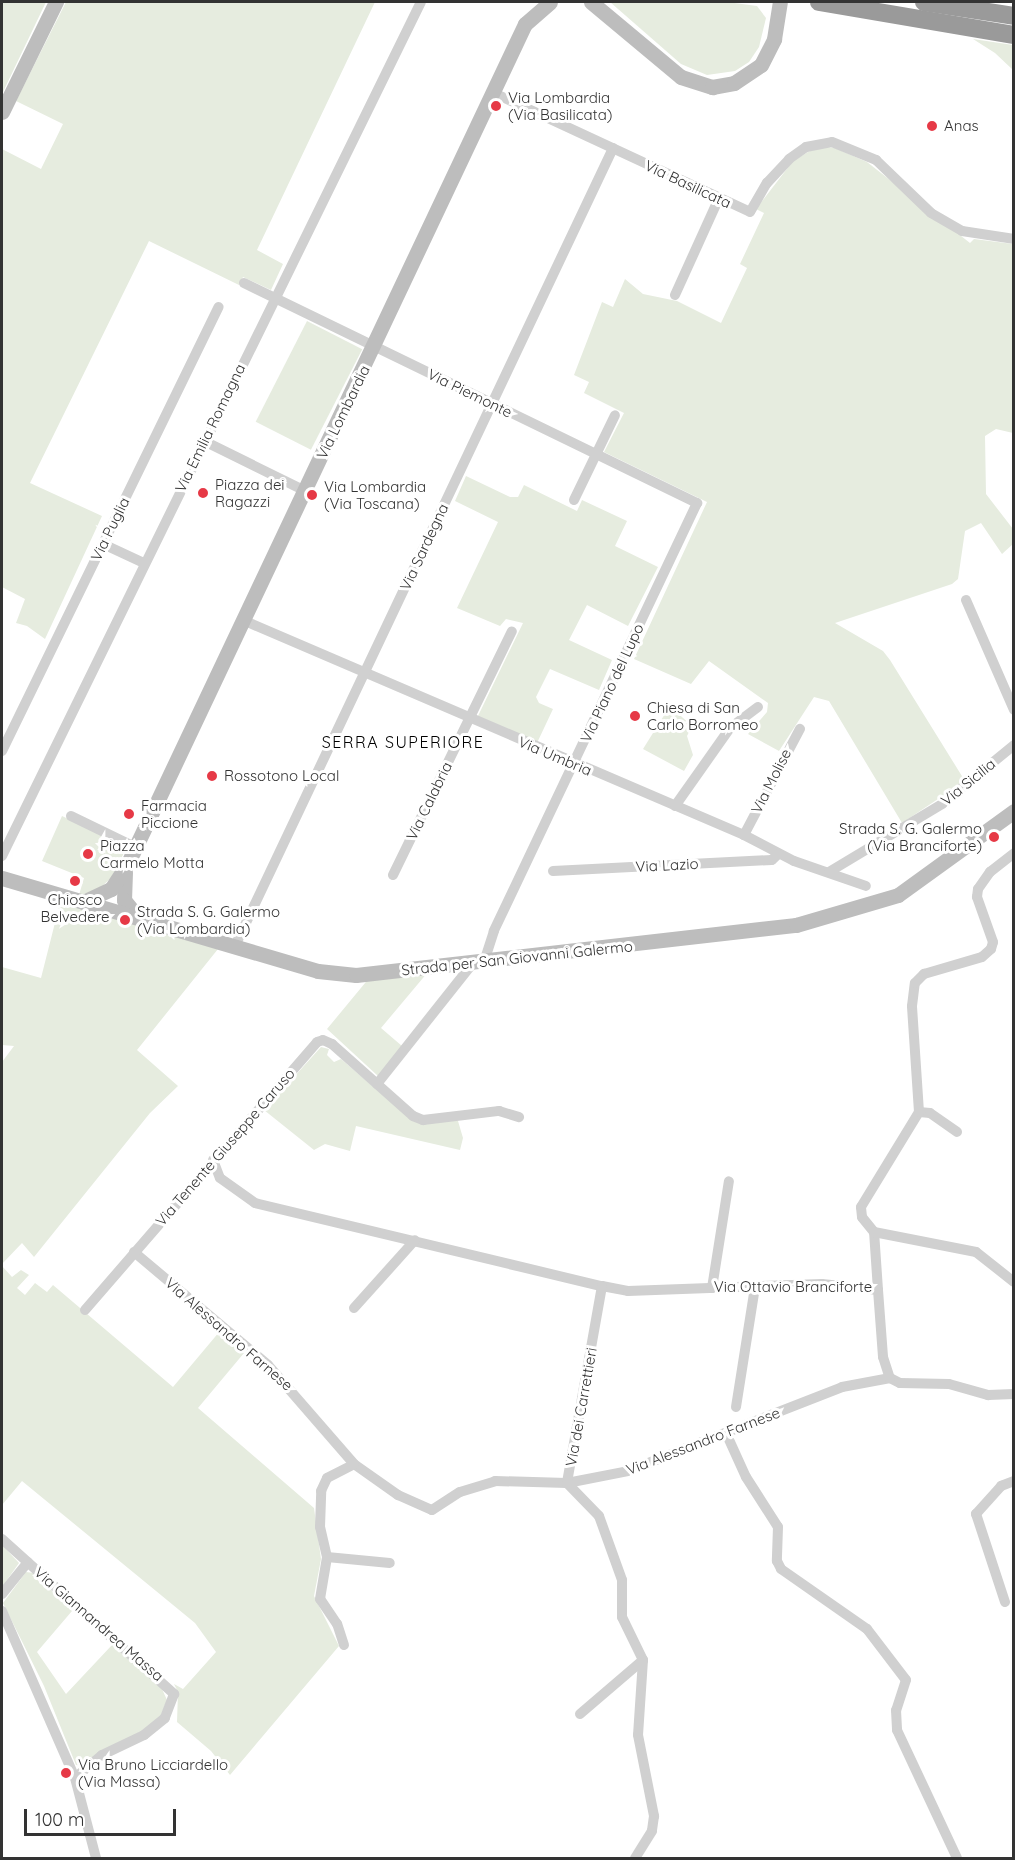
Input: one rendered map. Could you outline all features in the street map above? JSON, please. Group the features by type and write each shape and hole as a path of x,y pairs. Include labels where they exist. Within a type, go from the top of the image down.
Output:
{"highway":[{"path":"819,2 1014,35"},
{"path":"924,2 1014,16"}],"street":[{"path":"2,112 56,2"},
{"name":"Via Emilia Romagna","path":"2,856 421,2"},
{"name":"Via Lombardia","path":"109,909 135,847 245,621 525,24 550,2"},
{"path":"591,2 671,69 702,86 734,83 753,72 768,55 774,39 780,2"},
{"name":"Via Basilicata","path":"494,93 750,212 767,183 789,159 806,147 832,142 876,160 931,213 962,231 1014,239"},
{"name":"Via Sardegna","path":"235,946 613,148"},
{"path":"675,295 719,198"},
{"name":"Via Piemonte","path":"244,283 697,503"},
{"name":"Via Puglia","path":"2,751 219,307"},
{"path":"574,500 615,415"},
{"path":"204,441 305,491"},
{"name":"Via Piano del Lupo","path":"377,1084 479,962 697,503"},
{"path":"103,544 144,563"},
{"path":"966,600 1014,710"},
{"name":"Via Umbria","path":"245,621 574,765 744,835 778,854 866,886"},
{"name":"Via Calabria","path":"393,875 512,631"},
{"path":"675,806 730,728 758,707"},
{"name":"Via Molise","path":"744,835 800,729"},
{"name":"Via Sicilia","path":"829,872 942,804 1014,745"},
{"name":"Strada per San Giovanni Galermo","path":"2,878 340,975 479,962 796,925 898,895 1014,811"},
{"path":"70,816 135,847"},
{"name":"Via Lazio","path":"554,871 772,860 778,854"},
{"path":"957,1132 930,1113 919,1112 912,1006 915,983 924,974 982,957 991,949 993,942 976,897 982,881 1012,858"},
{"path":"83,902 117,888 139,918"},
{"name":"Via Tenente Giuseppe Caruso","path":"85,1310 317,1042 323,1040 332,1044 377,1084"},
{"path":"377,1084 413,1116 423,1120 499,1111 519,1117"},
{"name":"Via Ottavio Branciforte","path":"213,1160 220,1178 255,1203 602,1286 628,1291 822,1284 878,1290 874,1232 862,1217 861,1207 919,1112"},
{"path":"712,1288 729,1181"},
{"path":"874,1232 976,1252 1014,1282"},
{"path":"354,1308 415,1240"},
{"name":"Via Alessandro Farnese","path":"134,1252 268,1365 354,1464 398,1495 432,1510 460,1492 495,1481 567,1483 628,1471 842,1387 890,1378 900,1383 949,1384 988,1395 1014,1394"},
{"name":"Via dei Carrettieri","path":"602,1286 567,1483 598,1516 622,1580 622,1617 642,1660 638,1735 654,1816 652,1832 635,1858"},
{"path":"736,1407 755,1287"},
{"path":"878,1290 883,1357 890,1378"},
{"path":"726,1433 746,1477 778,1527 777,1561 781,1569 867,1629 906,1680 896,1710 897,1730 957,1858"},
{"path":"344,1645 337,1624 320,1599 327,1557 320,1527 321,1491 327,1478 354,1464"},
{"path":"1005,1602 976,1514 1001,1486 1014,1480"},
{"name":"Via Giannandrea Massa","path":"2,1539 174,1694 165,1718 144,1735 102,1755 75,1778"},
{"path":"327,1557 390,1563"},
{"path":"2,1594 28,1562"},
{"path":"2,1611 75,1778 96,1858"},
{"path":"579,1714 642,1660"}],"shaded area":[{"path":"2,2 46,2 3,92 2,91"},
{"path":"66,2 375,2 257,250 283,264 271,290 243,277 239,285 149,241 30,483 102,516 45,639 27,626 16,623 25,599 2,587 2,149 41,169 63,124 16,101"},
{"path":"610,2 727,2 757,6 766,18 759,47 749,62 735,71 707,75 681,64"},
{"path":"973,39 1013,45 1013,70 995,53"},
{"path":"818,146 835,148 867,162 970,243 974,239 1013,244 1013,433 996,429 985,436 986,494 1013,529 1013,544 1002,554 981,523 965,531 958,579 952,584 835,623 883,651 965,781 902,823 829,701 814,697 779,751 748,734 767,712 768,703 709,661 691,684 634,659 707,502 604,452 624,413 584,393 589,382 574,375 602,302 613,307 625,279 643,294 677,301 721,323 747,268 740,264 764,213 756,209 793,161"},
{"path":"307,321 362,349 311,450 256,422"},
{"path":"466,476 510,497 518,497 524,485 577,511 582,500 627,521 615,546 658,567 628,626 587,605 569,640 612,660 599,690 550,669 536,697 539,703 553,709 537,743 477,718 523,623 506,619 500,626 457,608 498,522 455,501"},
{"path":"668,709 673,709 692,726 687,736 693,755 684,771 643,749"},
{"path":"62,816 127,847 111,878 97,891 79,895 84,878 42,861"},
{"path":"60,903 218,949 137,1050 178,1086 150,1113 34,1257 22,1243 2,1264 2,1062 14,1046 2,1045 2,967 41,978"},
{"path":"428,972 381,1028 402,1046 378,1076 327,1029 370,977"},
{"path":"321,1047 329,1049 327,1055 334,1062 341,1059 413,1121 458,1121 463,1138 460,1150 356,1126 350,1151 325,1144 314,1150 264,1110"},
{"path":"2,1266 12,1277 21,1270 29,1275 17,1288 25,1295 35,1283 47,1292 53,1285 173,1387 220,1331 244,1353 198,1408 314,1508 321,1559 314,1596 339,1646 230,1775 211,1751 177,1722 178,1692 174,1684 183,1689 216,1652 195,1623 22,1481 2,1505"},
{"path":"2,1545 19,1563 2,1587"},
{"path":"26,1572 34,1573 72,1611 37,1652 66,1694 112,1645 162,1689 167,1700 160,1717 151,1725 83,1766 76,1765 44,1686 3,1603"}],"place":[{"name":"Via Lombardia (Via Basilicata)","path":"496,106"},
{"name":"Anas","path":"932,126"},
{"name":"Piazza dei Ragazzi","path":"203,493"},
{"name":"Via Lombardia (Via Toscana)","path":"312,495"},
{"name":"Chiesa di San Carlo Borromeo","path":"635,716"},
{"name":"Rossotono Local","path":"212,776"},
{"name":"Farmacia Piccione","path":"129,814"},
{"name":"Strada S. G. Galermo (Via Branciforte)","path":"994,837"},
{"name":"Piazza Carmelo Motta","path":"88,854"},
{"name":"Chiosco Belvedere","path":"75,881"},
{"name":"Strada S. G. Galermo (Via Lombardia)","path":"125,920"},
{"name":"Via Bruno Licciardello (Via Massa)","path":"66,1773"}],"district":[{"name":"SERRA SUPERIORE","path":"403,742"}]}
